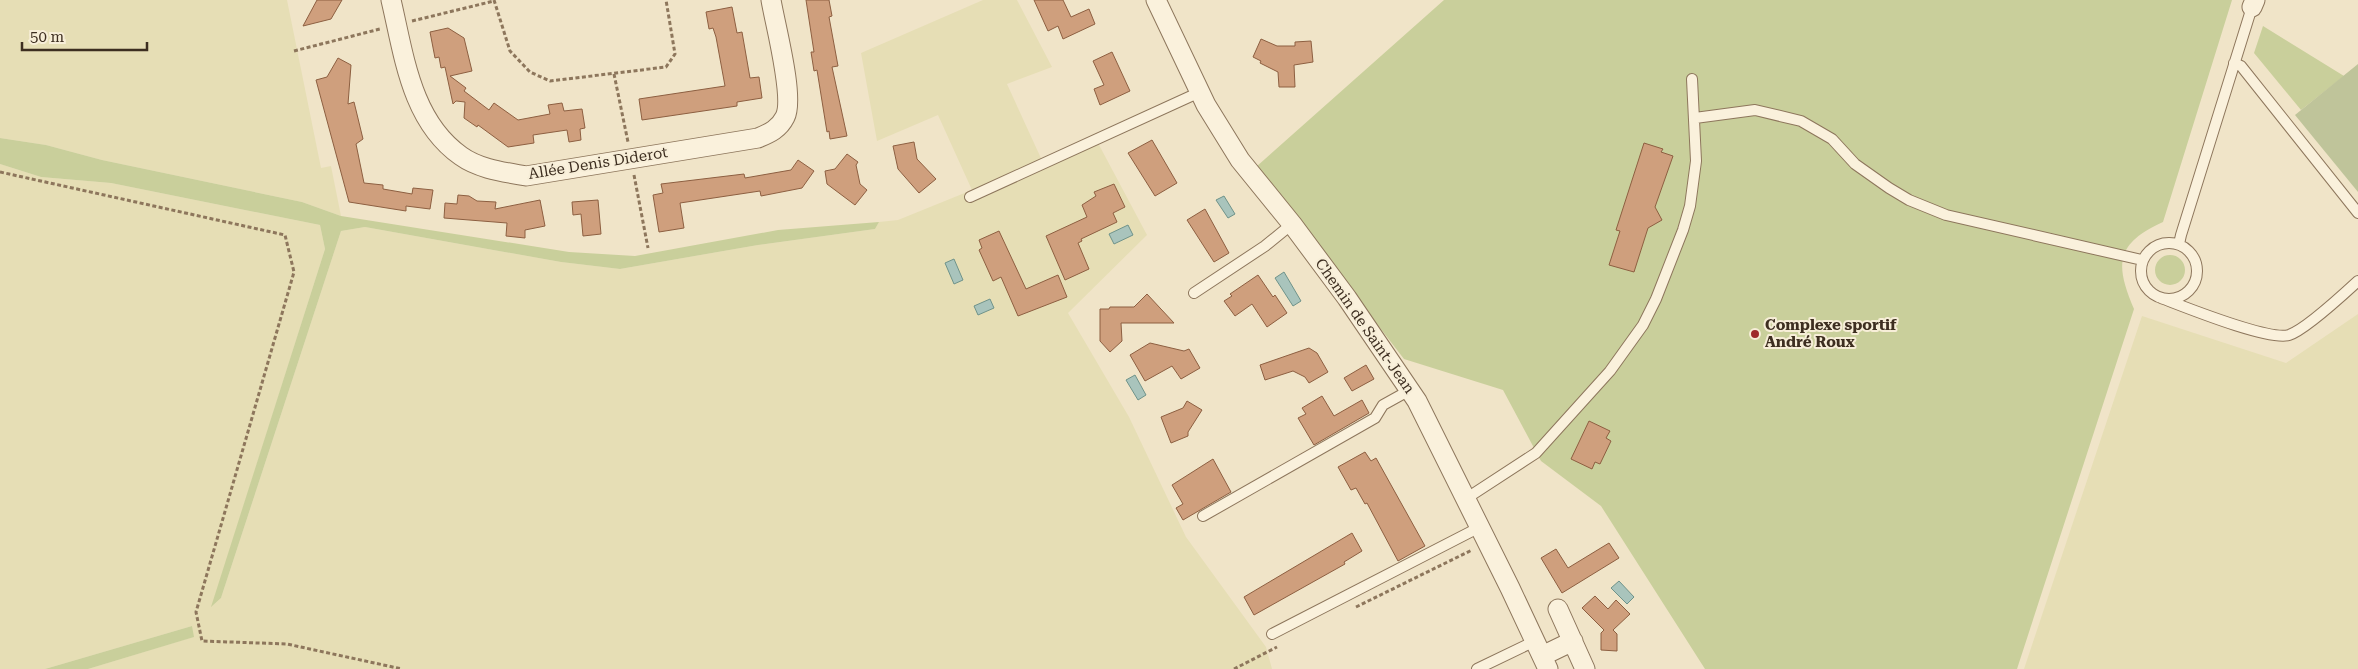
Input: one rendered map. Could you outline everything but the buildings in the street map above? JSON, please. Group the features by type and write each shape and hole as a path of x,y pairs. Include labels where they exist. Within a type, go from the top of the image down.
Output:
{"street":[{"name":"Allée Denis Diderot","path":"391,0 410,79 420,108 436,134 461,157 491,170 526,176 758,138 776,130 786,116 789,98 770,0"},
{"name":"Chemin de Saint-Jean","path":"1156,0 1200,92 1240,160 1292,224 1347,298 1410,390 1467,498 1542,655"},
{"path":"1558,609 1585,669"},
{"path":"1542,655 1573,641"}],"lane":[{"path":"2179,244 2253,3"},
{"path":"2234,63 2241,66 2358,213"},
{"path":"1467,498 1536,453 1610,371 1643,325 1683,230 1690,206 1696,161 1692,78"},
{"path":"970,197 1200,92"},
{"path":"1695,118 1755,110 1801,121 1832,139 1855,164 1889,188 1928,209 1946,215 2142,260"},
{"path":"1194,293 1265,246 1292,224"},
{"path":"2161,298 2180,297 2188,292 2194,284 2197,275 2194,256 2179,244 2169,242 2160,243 2152,248 2142,260 2140,271 2142,280 2153,294 2161,298 2256,331 2284,336 2291,334 2358,281"},
{"path":"1203,516 1374,418 1383,405 1410,390"},
{"path":"1272,634 1484,534"},
{"path":"1477,669 1542,655"}],"path":[{"path":"494,0 510,51 530,72 550,81 666,67 675,54 666,0"},
{"path":"0,172 286,235 294,272 196,612 202,641 287,644 402,669"},
{"path":"1348,612 1484,534"},
{"path":"1234,669 1278,647"}],"shaded area":[{"path":"0,0 287,0 321,168 331,166 341,216 302,202 102,160 46,145 0,138"},
{"path":"983,0 1017,0 1052,67 1007,84 1045,167 1098,143 1147,235 1068,313 1129,417 1186,537 1266,647 1272,669 88,669 193,637 192,626 45,669 0,669 0,164 41,177 111,183 320,225 325,249 212,606 221,598 341,231 365,227 561,262 620,269 758,245 875,229 879,222 898,220 972,190 938,115 877,141 861,53"},
{"path":"2358,314 2358,669 2024,669 2142,316 2286,363"}],"green space":[{"name":"Complexe sportif André Roux","path":"1444,0 2232,0 2163,222 2147,230 2136,239 2128,247 2123,257 2124,280 2134,309 2017,669 1705,669 1601,506 1541,461 1503,390 1404,359 1256,167"},
{"path":"2263,26 2344,76 2301,110 2254,53"},
{"path":"2358,64 2358,192 2295,115"},
{"path":"0,138 46,145 102,160 302,202 341,216 569,252 635,256 778,230 879,222 875,229 758,245 620,269 561,262 365,227 341,231 221,598 211,607 325,249 320,225 111,183 41,177 0,164"},
{"path":"2170,255 2181,259 2185,270 2181,281 2170,285 2159,281 2155,270 2159,259"},
{"path":"192,626 194,637 88,669 45,669"}],"water":[{"path":"1224,196 1235,214 1228,218 1216,200"},
{"path":"1128,225 1133,235 1114,244 1109,234"},
{"path":"954,259 963,280 954,284 945,263"},
{"path":"1284,272 1301,301 1293,306 1275,278"},
{"path":"990,299 994,308 978,315 974,306"},
{"path":"1135,375 1146,395 1138,400 1126,380"},
{"path":"1619,581 1634,597 1627,604 1611,588"}],"place":[{"name":"Complexe sportif André Roux","path":"1755,334"}]}
